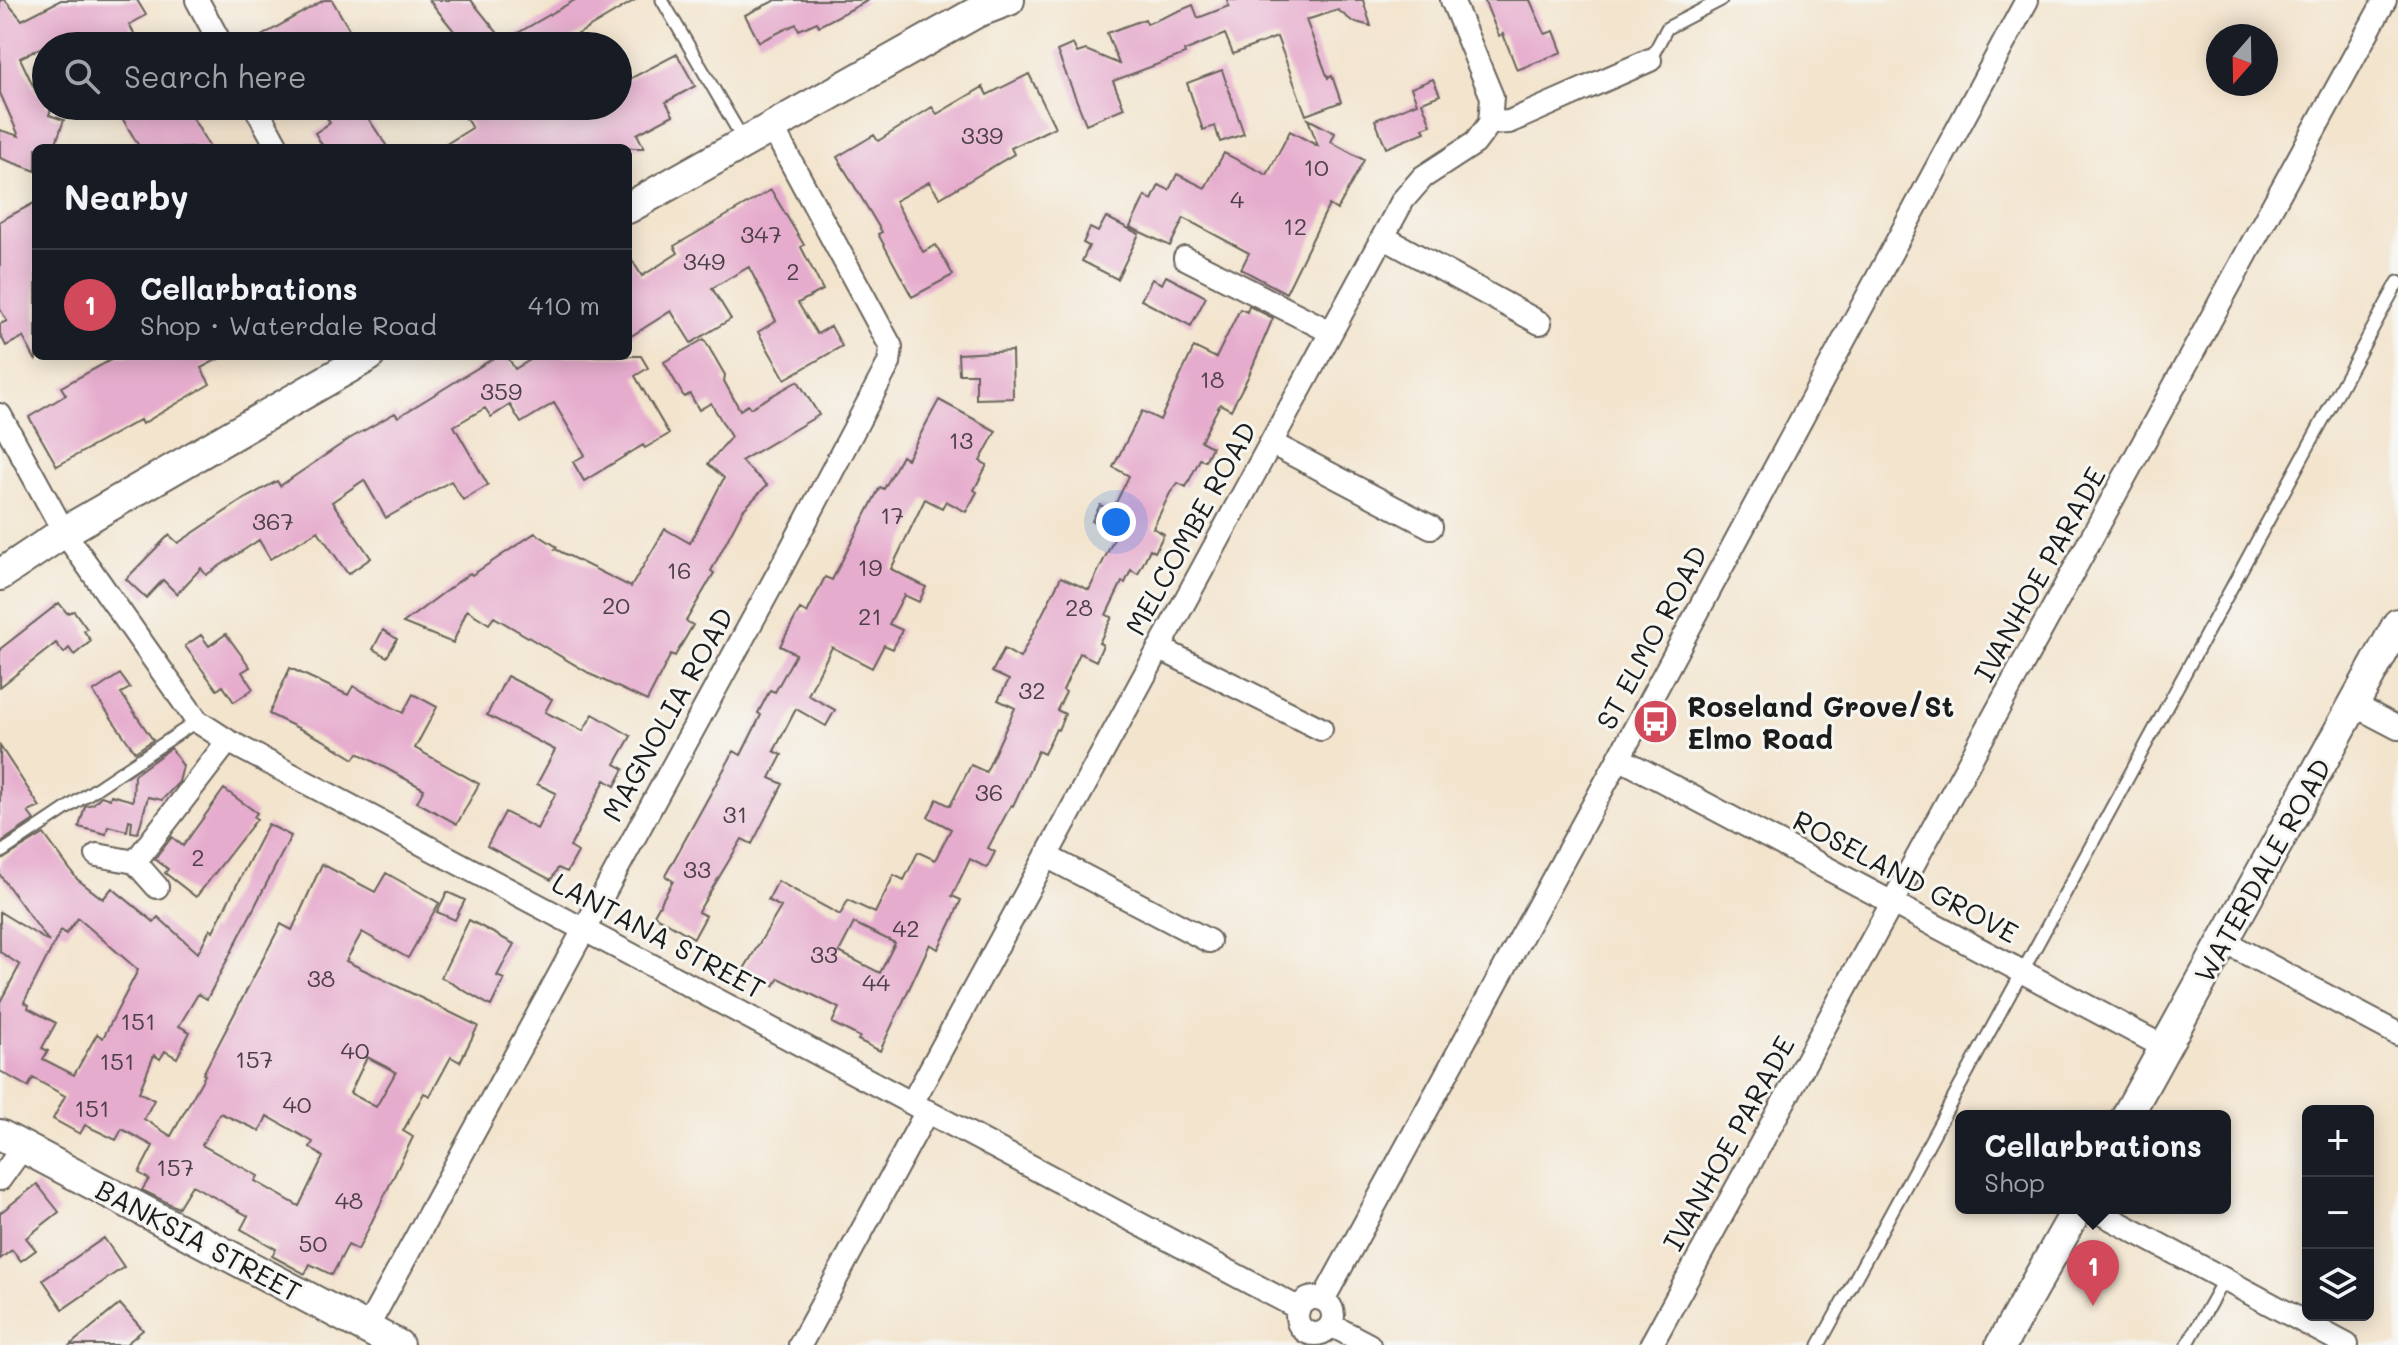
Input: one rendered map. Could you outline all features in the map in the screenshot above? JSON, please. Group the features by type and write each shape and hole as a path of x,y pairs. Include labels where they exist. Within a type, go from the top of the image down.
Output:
{"street":[{"path":"197,0 214,32"},
{"path":"632,206 977,12 1009,0"},
{"path":"1452,0 1492,97 1490,123 1509,122 1650,60"},
{"name":"ST ELMO ROAD","path":"1323,1300 2027,0"},
{"name":"IVANHOE PARADE","path":"1651,1345 2385,0"},
{"path":"263,120 276,144"},
{"name":"MELCOMBE ROAD","path":"800,1345 1046,856 1383,237 1411,188 1475,143 1490,123"},
{"name":"MAGNOLIA ROAD","path":"367,1328 781,568 892,355 891,347 771,125"},
{"path":"1383,237 1540,323"},
{"path":"1185,258 1331,332"},
{"path":"0,575 64,532 362,360"},
{"name":"LANTANA STREET","path":"0,415 64,532 197,721 228,741 1298,1308"},
{"path":"1271,443 1431,527"},
{"name":"WATERDALE ROAD","path":"2130,1110 2398,624"},
{"path":"1159,648 1321,729"},
{"path":"2354,705 2398,728"},
{"path":"135,862 228,741"},
{"name":"ROSELAND GROVE","path":"1619,758 2164,1047"},
{"path":"97,855 135,862 157,887"},
{"path":"1046,856 1209,941"},
{"path":"2223,941 2398,1034"},
{"path":"0,1179 11,1141"},
{"name":"BANKSIA STREET","path":"11,1141 398,1345"},
{"path":"2001,1345 2075,1214"},
{"path":"2102,1214 2347,1345"},
{"path":"1306,1300 1323,1300 1333,1314 1331,1325 1323,1333 1303,1339 1298,1325 1298,1308 1306,1300"},
{"path":"1331,1325 1369,1345"}],"lane":[{"path":"662,0 744,141"},
{"path":"1650,60 1667,28 1721,0"},
{"path":"1819,1345 2398,282"},
{"path":"0,853 197,721"},
{"path":"2187,1345 2224,1279"}],"building":[{"path":"0,0 5,0 22,20 61,0 137,0 146,15 129,25 133,32 32,32 32,52 20,58 32,84 32,120 64,120 55,144 32,144 32,170 0,158 0,130 19,136 0,93"},
{"path":"324,0 332,0 351,32 268,32"},
{"path":"429,0 471,0 497,32 455,32"},
{"path":"575,0 635,0 581,32 520,32"},
{"path":"776,0 869,0 819,26 817,22 799,30 796,24 759,42 745,15"},
{"path":"1227,0 1363,0 1371,26 1352,21 1338,10 1306,20 1328,78 1332,76 1341,102 1306,115 1277,37 1233,54 1225,34 1184,51 1185,54 1113,81 1124,108 1086,124 1057,51 1073,44 1077,53 1086,50 1119,64 1107,33 1145,19 1147,24 1193,5 1198,18 1229,6"},
{"path":"1484,0 1530,0 1545,34 1554,31 1562,52 1517,70 1503,34 1499,36"},
{"path":"677,54 695,86 666,102 673,115 637,134 644,148 632,148 632,144 446,144 472,128 467,120 632,120 632,78"},
{"path":"1222,70 1244,134 1220,142 1215,126 1203,130 1187,83"},
{"path":"1029,74 1055,127 1011,148 1014,154 940,198 929,182 895,201 923,252 936,245 953,275 912,297 878,234 882,232 837,157 874,135 878,141 932,107 937,114 983,87 987,95"},
{"path":"1433,79 1440,95 1422,102 1431,125 1423,128 1425,132 1386,148 1375,120 1417,103 1411,88"},
{"path":"1308,119 1335,133 1331,142 1364,160 1337,210 1329,205 1286,293 1241,269 1249,253 1184,218 1170,246 1130,227 1145,196 1152,200 1159,185 1169,190 1177,174 1205,188 1224,153 1267,175 1290,131 1318,146"},
{"path":"123,120 194,120 208,144 138,144"},
{"path":"328,120 369,120 385,144 322,144 315,133 330,123"},
{"path":"771,190 804,245 801,247 823,290 798,303 817,334 831,326 842,346 785,379 758,332 776,321 749,267 712,288 731,319 691,343 671,311 632,335 632,260 642,276 678,253 674,246"},
{"path":"32,204 32,354 23,337 6,346 0,334 0,324 7,321 0,309 0,221"},
{"path":"1106,217 1139,234 1117,279 1082,261 1089,246 1083,243 1090,228 1098,232"},
{"path":"1166,276 1206,297 1191,326 1141,300 1152,279 1162,284"},
{"path":"1249,306 1273,318 1249,375 1231,410 1220,404 1201,441 1212,447 1205,461 1200,459 1186,487 1178,483 1170,493 1153,528 1164,534 1155,552 1150,549 1138,574 1131,570 1125,583 1122,582 1106,615 1112,617 1099,643 1103,645 1096,661 1080,653 1057,710 1065,714 1058,730 1044,754 1038,751 1013,806 988,848 995,852 987,868 970,859 952,896 961,900 951,923 938,949 930,944 880,1051 832,1023 839,1008 779,978 774,986 744,969 781,907 768,900 778,881 840,915 848,900 875,913 894,875 904,880 918,852 935,860 951,829 928,817 937,799 950,806 971,765 986,772 1015,708 998,700 1009,680 992,672 1004,649 1020,658 1061,577 1089,590 1117,533 1092,521 1100,505 1112,511 1129,476 1113,467 1142,411 1160,420 1194,347 1216,358 1240,309 1247,312","holes":["854,923 895,943 880,973 839,952"]},
{"path":"704,339 725,375 724,381 740,410 748,405 750,408 798,381 819,415 741,461 767,485 743,510 711,571 714,573 686,621 693,625 675,656 671,654 647,701 594,676 494,617 489,624 467,610 453,643 403,623 470,573 472,575 535,533 557,547 555,549 631,587 665,529 690,543 724,478 708,464 731,437 711,403 699,410 690,394 684,397 664,362"},
{"path":"1012,351 1013,398 976,399 976,374 959,374 958,354"},
{"path":"632,356 641,356 648,368 635,376 669,434 645,448 643,445 584,481 573,462 585,455 554,403 521,423 510,405 491,417 485,408 454,426 488,485 463,500 451,481 386,518 364,480 332,502 371,558 348,574 318,531 270,559 259,540 206,575 201,568 177,594 163,580 146,598 126,579 169,535 178,543 244,499 277,481 280,486 349,439 395,413 398,417 491,360 509,360 515,369 530,360 632,360"},
{"path":"111,360 216,360 201,368 210,384 142,424 140,420 57,466 29,417 66,395 61,387"},
{"path":"939,400 996,431 980,461 987,465 974,490 977,492 966,512 946,501 942,508 925,499 891,569 926,587 919,602 904,595 889,624 902,630 893,649 884,645 872,668 832,647 808,695 835,710 826,726 796,709 774,751 782,755 770,778 783,784 752,844 742,839 698,912 706,916 694,938 654,915 673,881 665,876 734,751 741,755 770,690 775,692 796,654 780,646 800,609 807,613 825,577 832,580 880,487 884,489 902,456 907,459"},
{"path":"59,603 67,613 74,611 87,629 84,631 91,641 74,655 69,648 64,653 56,643 0,687 0,649"},
{"path":"383,630 397,639 387,657 373,649"},
{"path":"226,634 250,667 242,672 253,689 234,702 223,686 217,690 185,646 201,635 209,646"},
{"path":"290,668 348,695 353,686 403,713 413,694 437,707 415,748 479,784 457,824 417,802 424,789 358,753 354,759 269,714"},
{"path":"120,674 130,688 121,693 153,740 135,752 93,692"},
{"path":"507,676 552,699 545,712 583,731 593,714 631,736 615,764 624,769 615,786 605,780 570,847 578,852 567,872 558,868 551,880 487,846 505,812 537,829 556,793 537,784 555,750 487,715"},
{"path":"0,746 40,807 28,812 34,820 0,843"},
{"path":"171,748 183,766 179,782 162,800 148,797 138,833 131,832 132,821 129,820 127,831 108,826 106,834 79,827 85,806 93,804 101,796 110,799 111,795 133,801 134,775"},
{"path":"224,789 257,813 254,817 257,819 196,897 165,873 168,869 155,859 172,837 183,846"},
{"path":"268,824 291,836 207,999 198,994 179,1026 190,1032 177,1058 165,1051 160,1059 154,1055 139,1092 154,1100 144,1119 171,1136 281,924 292,930 322,864 375,892 386,873 439,903 408,958 362,932 346,961 478,1026 460,1062 451,1057 430,1096 424,1093 403,1131 413,1137 358,1250 348,1245 332,1275 310,1264 305,1274 272,1256 276,1249 241,1229 248,1216 192,1185 178,1208 142,1190 149,1179 139,1173 153,1146 122,1129 116,1140 85,1125 80,1134 53,1119 65,1096 33,1078 28,1087 0,1071 0,1002 20,965 0,952 0,912 49,942 0,875 0,861 44,834 77,879 103,899 112,888 154,922 158,917 198,953 210,929 213,931","holes":["78,918 138,970 103,1038 97,1034 74,1075 43,1059 48,1051 42,1048 56,1023 28,1008 29,1005 24,1002 61,930 66,934","367,1057 396,1072 376,1107 350,1093","220,1113 260,1131 267,1116 313,1142 310,1147 323,1157 299,1206 255,1181 258,1176 202,1145"]},
{"path":"447,892 465,900 455,920 437,912"},
{"path":"469,920 514,944 497,976 504,979 491,1006 441,977"},
{"path":"37,1184 59,1212 26,1238 36,1250 21,1261 12,1250 0,1259 0,1213"},
{"path":"104,1238 124,1267 63,1309 43,1280"},
{"path":"120,1304 143,1330 125,1345 70,1345"}],"place":[{"name":"Roseland Grove/St Elmo Road","path":"1656,722"},
{"name":"Cellarbrations","path":"2093,1306"}]}
